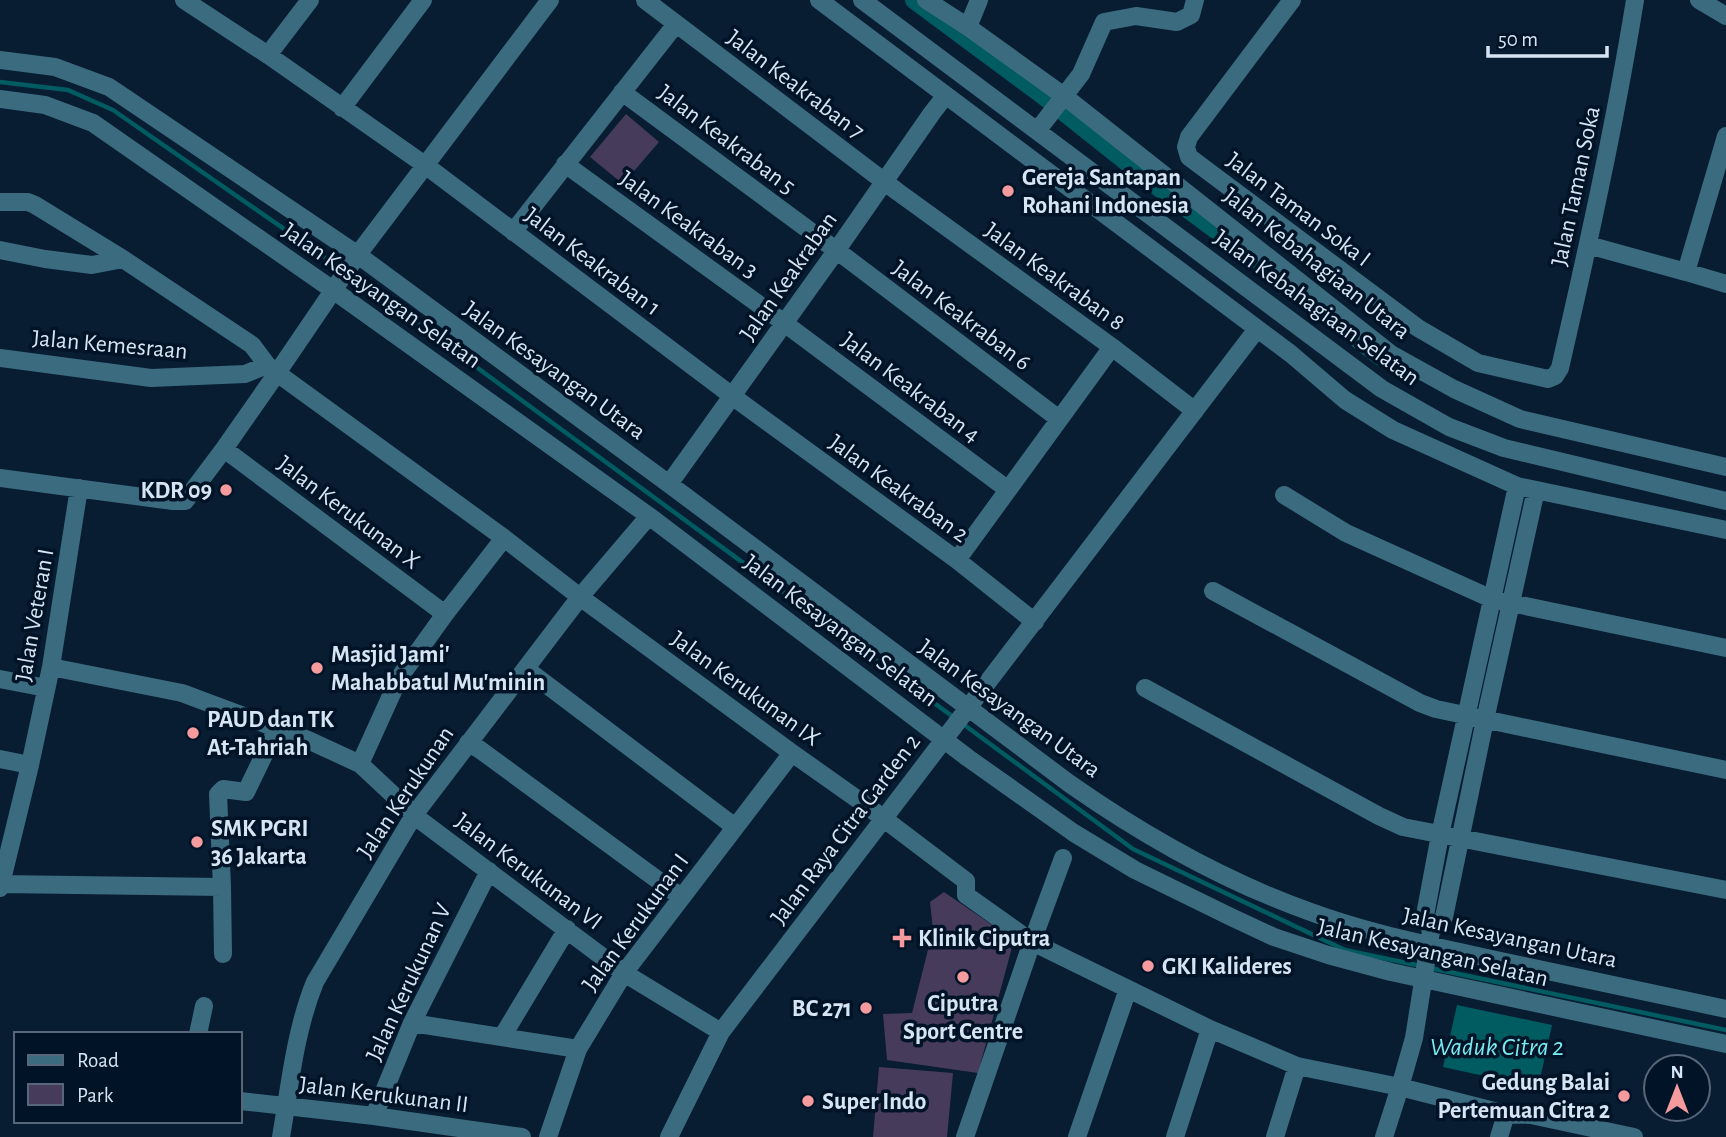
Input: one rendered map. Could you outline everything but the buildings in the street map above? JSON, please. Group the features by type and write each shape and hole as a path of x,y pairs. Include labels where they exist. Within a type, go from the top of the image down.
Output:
{"street":[{"path":"268,55 310,0"},
{"path":"342,108 423,0"},
{"path":"0,478 184,500 224,449 272,369 550,0"},
{"name":"Jalan Keakraban 7","path":"645,0 885,181"},
{"path":"819,0 1291,354 1345,400 1393,430 1517,486 1726,530"},
{"name":"Jalan Kebahagiaan Selatan","path":"862,0 1382,390 1449,427 1504,448 1726,501"},
{"name":"Jalan Kebahagiaan Utara","path":"926,0 1064,96 1391,354 1454,389 1520,419 1726,467"},
{"path":"968,27 979,0"},
{"path":"1037,131 1081,74 1104,22 1136,16 1177,22 1191,16 1195,0"},
{"name":"Jalan Taman Soka I","path":"1292,0 1189,137 1186,147 1189,157 1418,328 1478,363 1551,379"},
{"name":"Jalan Taman Soka","path":"1551,379 1560,368 1588,245 1621,86 1635,0"},
{"path":"1699,0 1726,16"},
{"name":"Jalan Keakraban 1","path":"191,2 425,165 732,397"},
{"path":"513,232 676,24"},
{"name":"Jalan Kesayangan Utara","path":"0,60 55,67 109,87 357,256 669,484 967,711 1098,804 1193,859 1250,887 1346,925 1726,1009"},
{"name":"Jalan Keakraban 5","path":"622,92 836,251"},
{"name":"Jalan Keakraban","path":"669,484 946,95"},
{"name":"Jalan Kesayangan Selatan","path":"0,99 45,105 93,123 334,289 649,516 945,739 1084,839 1135,870 1275,937 1328,955 1726,1044"},
{"path":"1686,272 1726,135"},
{"name":"Jalan Keakraban 3","path":"565,164 784,323"},
{"name":"Jalan Keakraban 8","path":"885,181 1195,411"},
{"name":"Jalan Kerukunan IX","path":"0,202 27,202 35,205 123,259 252,345 272,369 966,881 965,895 1032,942"},
{"path":"1588,245 1726,284"},
{"path":"0,250 45,260 92,265 123,259"},
{"name":"Jalan Keakraban 6","path":"836,251 1059,419"},
{"name":"Jalan Keakraban 4","path":"784,323 1007,489"},
{"name":"Jalan Raya Citra Garden 2","path":"669,1137 721,1032 1257,329"},
{"path":"957,560 1112,347"},
{"name":"Jalan Kemesraan","path":"0,358 150,378 245,374 272,369"},
{"name":"Jalan Keakraban 2","path":"732,397 957,560 1035,622"},
{"name":"Jalan Kerukunan X","path":"224,449 445,614"},
{"path":"1384,1137 1414,1038 1430,942 1425,915 1440,835 1517,486"},
{"name":"Jalan Veteran I","path":"1,878 47,688 79,488"},
{"path":"1430,942 1444,917 1536,490"},
{"path":"1284,495 1346,533 1492,599 1726,648"},
{"name":"Jalan Kerukunan","path":"281,1137 299,1030 315,982 414,815 580,597 649,516"},
{"path":"360,764 399,678 504,538"},
{"path":"1213,590 1420,703 1436,709 1726,770"},
{"name":"Jalan Kerukunan VI","path":"51,667 182,693 277,728 360,764 414,815 624,973 721,1032"},
{"path":"526,669 735,827"},
{"path":"0,679 47,688"},
{"path":"1145,688 1403,827 1726,890"},
{"path":"223,954 218,794 223,789 246,792 277,728"},
{"path":"468,743 681,897"},
{"name":"Jalan Kerukunan I","path":"548,1137 578,1049 624,973 792,753"},
{"path":"0,759 30,765"},
{"path":"965,1137 1063,858"},
{"name":"Jalan Kerukunan V","path":"374,1116 412,1023 489,871"},
{"path":"1,878 222,887"},
{"path":"502,1037 567,929"},
{"path":"1032,942 1210,1029 1297,1066 1400,1087 1506,1114 1531,1115 1634,1137"},
{"path":"1077,1137 1128,989"},
{"path":"198,1032 204,1006"},
{"path":"412,1023 578,1049"},
{"path":"1175,1137 1210,1029"},
{"path":"1275,1137 1297,1066"},
{"name":"Jalan Kerukunan II","path":"242,1101 522,1137"},
{"path":"1499,1137 1506,1114"}],"green space":[{"path":"626,114 659,142 623,184 590,157"},
{"name":"Ciputra Sport Centre","path":"944,892 1014,940 978,1073 887,1060 883,1014 912,1013 933,930 930,902"},
{"path":"879,1067 953,1073 947,1137 873,1137"}],"water":[{"name":"Waduk Citra 2","path":"1457,1005 1552,1025 1538,1088 1443,1067"}],"waterway":[{"path":"914,0 1042,95 1379,356 1399,366"},
{"path":"0,82 68,90 113,110 343,270"},
{"path":"351,275 956,719"},
{"path":"963,724 1133,849 1345,950 1421,966"},
{"path":"1430,968 1726,1030"}],"place":[{"name":"Gereja Santapan Rohani Indonesia","path":"1008,191"},
{"name":"KDR 09","path":"226,490"},
{"name":"Masjid Jami' Mahabbatul Mu'minin","path":"317,668"},
{"name":"PAUD dan TK At-Tahriah","path":"193,733"},
{"name":"SMK PGRI 36 Jakarta","path":"197,842"},
{"name":"Klinik Ciputra","path":"902,938"},
{"name":"GKI Kalideres","path":"1148,966"},
{"name":"Ciputra Sport Centre","path":"963,977"},
{"name":"BC 271","path":"866,1008"},
{"name":"Gedung Balai Pertemuan Citra 2","path":"1624,1096"},
{"name":"Super Indo","path":"808,1101"}]}
